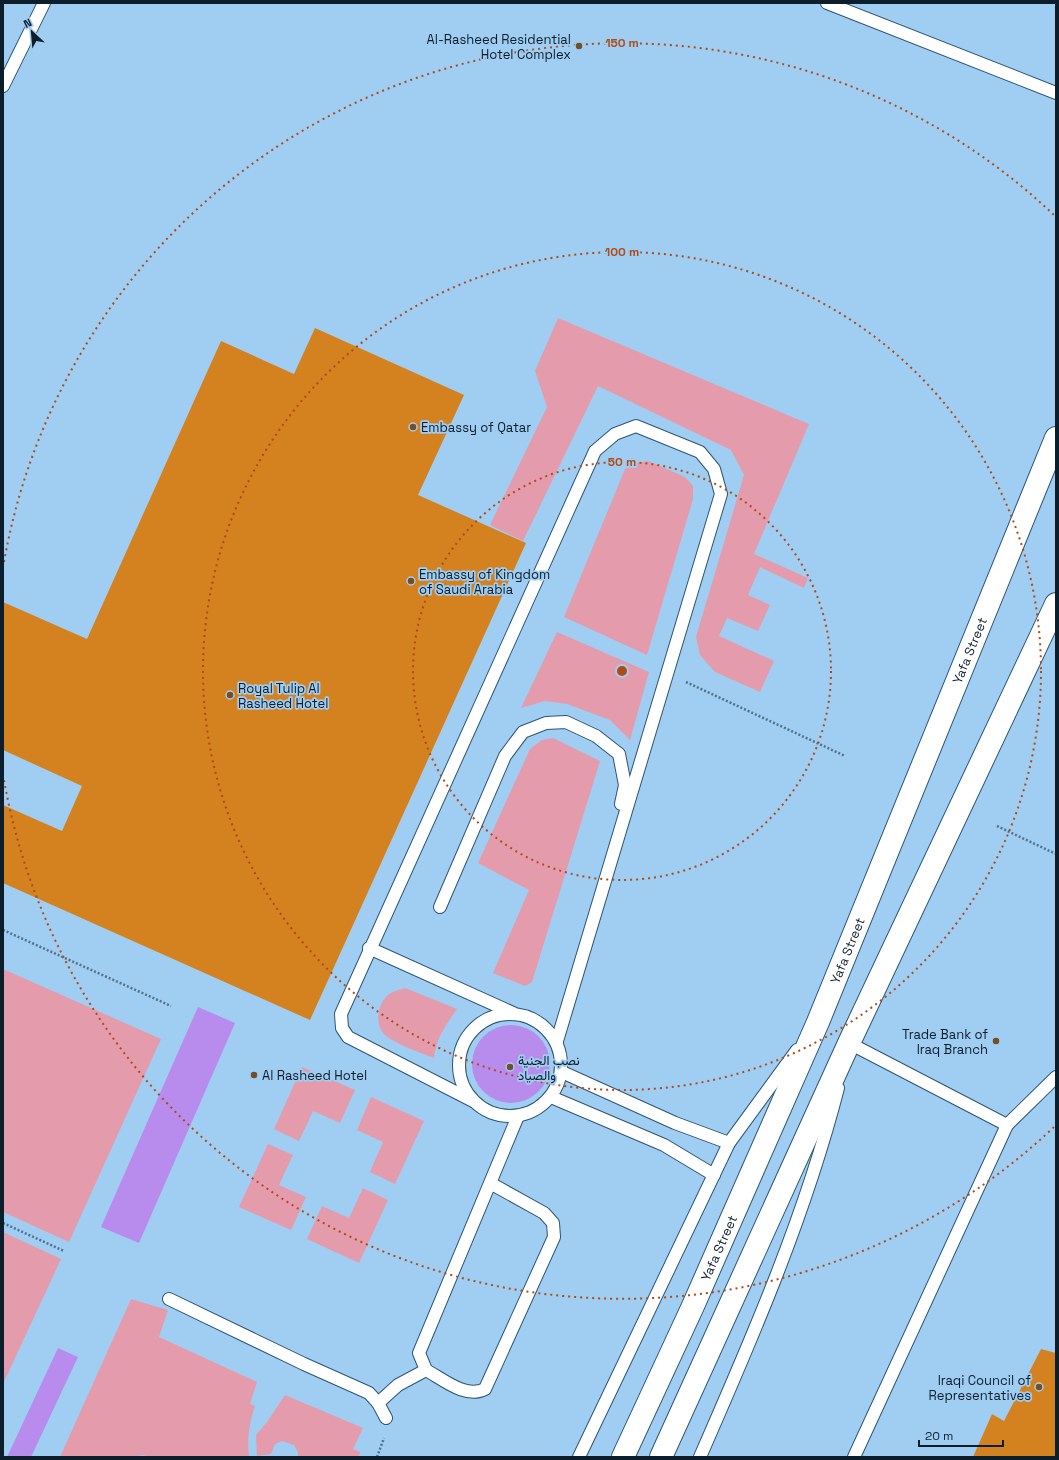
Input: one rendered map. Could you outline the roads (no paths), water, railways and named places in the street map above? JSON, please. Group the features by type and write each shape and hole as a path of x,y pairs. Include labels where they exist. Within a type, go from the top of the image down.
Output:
{"highway":[{"name":"Yafa Street","path":"623,1457 693,1306 818,1022 1056,438"},
{"path":"661,1457 849,1043 1056,604"}],"lane":[{"path":"3,86 44,3"},
{"path":"827,3 1056,93"},
{"path":"369,948 514,1014 531,1018 546,1028 556,1041 561,1057 562,1072 558,1085 551,1097 542,1106 518,1116 502,1116 486,1111 473,1101 348,1037 342,1028 340,1014 369,948 595,451 615,434 636,426 700,452 714,469 721,494 556,1041"},
{"path":"440,907 505,756 523,732 546,723 566,722 596,736 619,754 624,785 613,853"},
{"path":"473,1101 463,1087 458,1069 460,1052 468,1036 480,1023 496,1016 514,1014"},
{"path":"580,1457 729,1143 818,1022"},
{"path":"700,1457 754,1332 785,1254 822,1146 849,1043 1007,1125"},
{"path":"562,1072 675,1123 729,1143"},
{"path":"854,1457 1007,1125 1056,1077"},
{"path":"551,1097 664,1145 714,1175"},
{"path":"490,1183 544,1213 553,1223 554,1237 485,1389 478,1393 465,1391 426,1370 419,1353 490,1183 518,1116"},
{"path":"169,1299 304,1364 369,1393 378,1403 386,1418"},
{"path":"378,1403 398,1384 426,1370"}],"place":[{"name":"Al-Rasheed Residential Hotel Complex","path":"579,46"},
{"name":"Embassy of Qatar","path":"413,427"},
{"name":"Embassy of Kingdom of Saudi Arabia","path":"411,581"},
{"name":"Royal Tulip Al Rasheed Hotel","path":"230,695"},
{"name":"Trade Bank of Iraq Branch","path":"996,1041"},
{"name":"نصب الجنية والصياد","path":"510,1067"},
{"name":"Al Rasheed Hotel","path":"254,1075"},
{"name":"Iraqi Council of Representatives","path":"1039,1387"}]}
